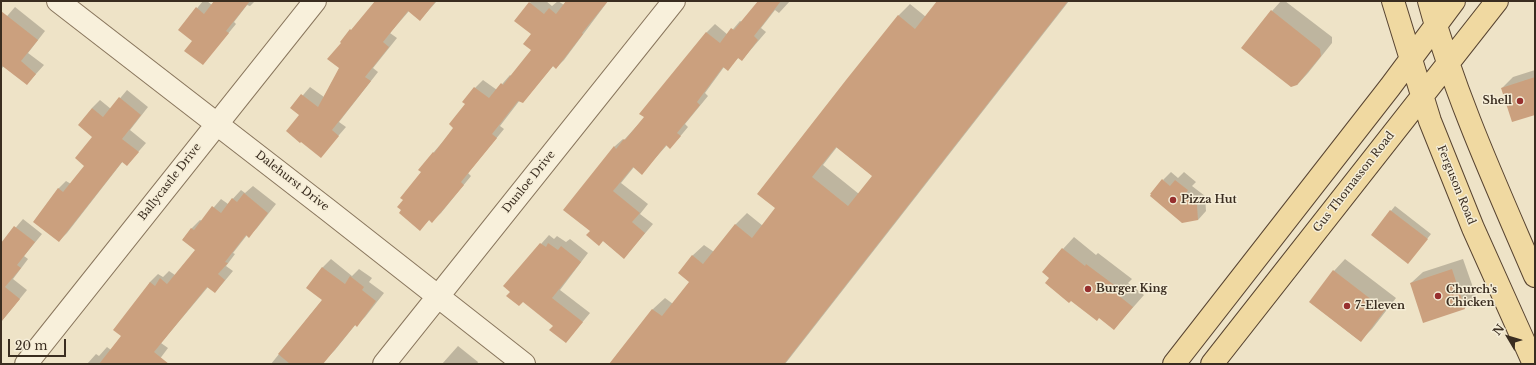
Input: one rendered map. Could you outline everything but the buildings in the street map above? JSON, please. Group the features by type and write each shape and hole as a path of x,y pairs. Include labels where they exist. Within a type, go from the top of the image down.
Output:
{"main road":[{"name":"Ferguson Road","path":"1393,1 1430,121 1473,228 1534,364"},
{"path":"1429,1 1448,63 1484,158 1535,276"},
{"path":"1174,364 1411,60 1454,1"},
{"name":"Gus Thomasson Road","path":"1212,364 1497,1"}],"street":[{"name":"Dalehurst Drive","path":"58,1 524,364"},
{"name":"Ballycastle Drive","path":"26,364 315,1"},
{"name":"Dunloe Drive","path":"384,364 674,1"}],"place":[{"name":"Shell","path":"1520,101"},
{"name":"Pizza Hut","path":"1173,200"},
{"name":"Burger King","path":"1088,289"},
{"name":"Church's Chicken","path":"1438,296"},
{"name":"7-Eleven","path":"1347,306"}]}
